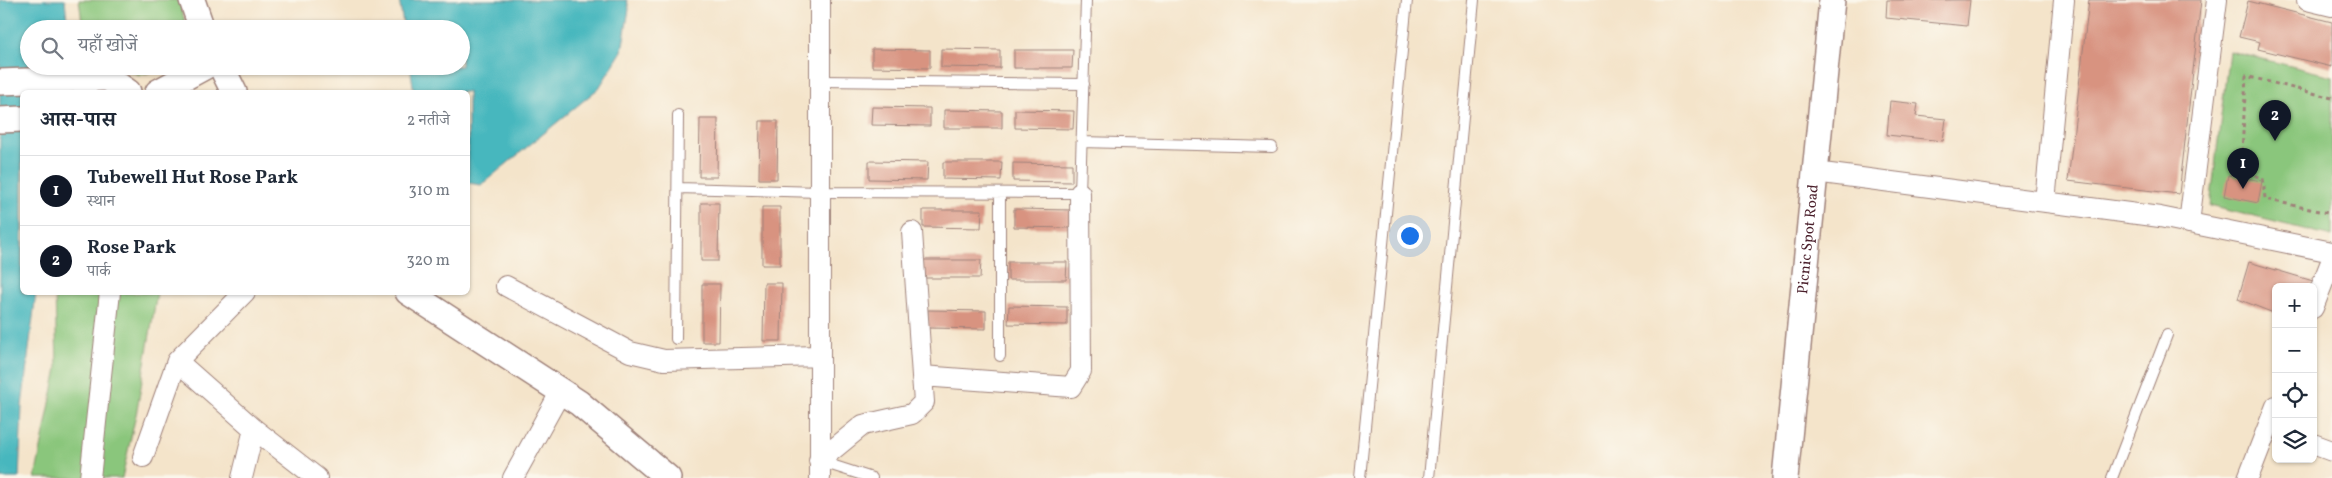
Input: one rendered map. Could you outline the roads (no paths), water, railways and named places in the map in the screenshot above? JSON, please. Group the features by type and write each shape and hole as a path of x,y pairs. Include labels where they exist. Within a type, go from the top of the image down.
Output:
{"street":[{"path":"192,0 199,20"},
{"path":"819,469 820,0"},
{"name":"Picnic Spot Road","path":"1785,478 1832,0"},
{"path":"2046,202 2064,0"},
{"path":"2189,223 2217,0"},
{"path":"2308,0 2332,6"},
{"path":"162,90 189,75"},
{"path":"226,75 233,90"},
{"path":"0,82 97,77 108,78 125,90"},
{"path":"0,120 20,118"},
{"path":"1815,172 2189,223 2332,252"},
{"path":"922,376 1071,387 1081,371 1080,193"},
{"path":"819,469 863,425 912,414 924,402 912,232"},
{"path":"2317,298 2332,259"},
{"path":"506,286 630,352 664,360 819,356"},
{"path":"90,478 110,295"},
{"path":"143,458 177,360 242,295"},
{"path":"413,295 579,403 668,478"},
{"path":"177,360 254,428 317,478"},
{"path":"512,478 561,391"},
{"path":"242,478 254,428"},
{"path":"2248,478 2272,428"},
{"path":"2317,445 2332,451"}],"lane":[{"path":"678,188 820,192 1080,193 1086,0"},
{"path":"1360,478 1407,0"},
{"path":"1429,478 1474,0"},
{"path":"820,81 1084,84"},
{"path":"676,339 678,114"},
{"path":"1082,142 1272,147"},
{"path":"1000,194 1000,356"},
{"path":"2112,478 2167,335"},
{"path":"819,469 872,478"}],"water":[{"path":"0,0 65,0 67,20 20,20 20,75 70,75 67,90 20,90 20,295 36,295 22,406 19,478 0,478"},
{"path":"399,0 627,0 629,9 622,51 599,88 481,185 470,183 470,90 414,90 411,75 470,75 470,20 402,20"}],"place":[{"name":"Rose Park","path":"2275,141"},
{"name":"Tubewell Hut Rose Park","path":"2243,189"}]}
